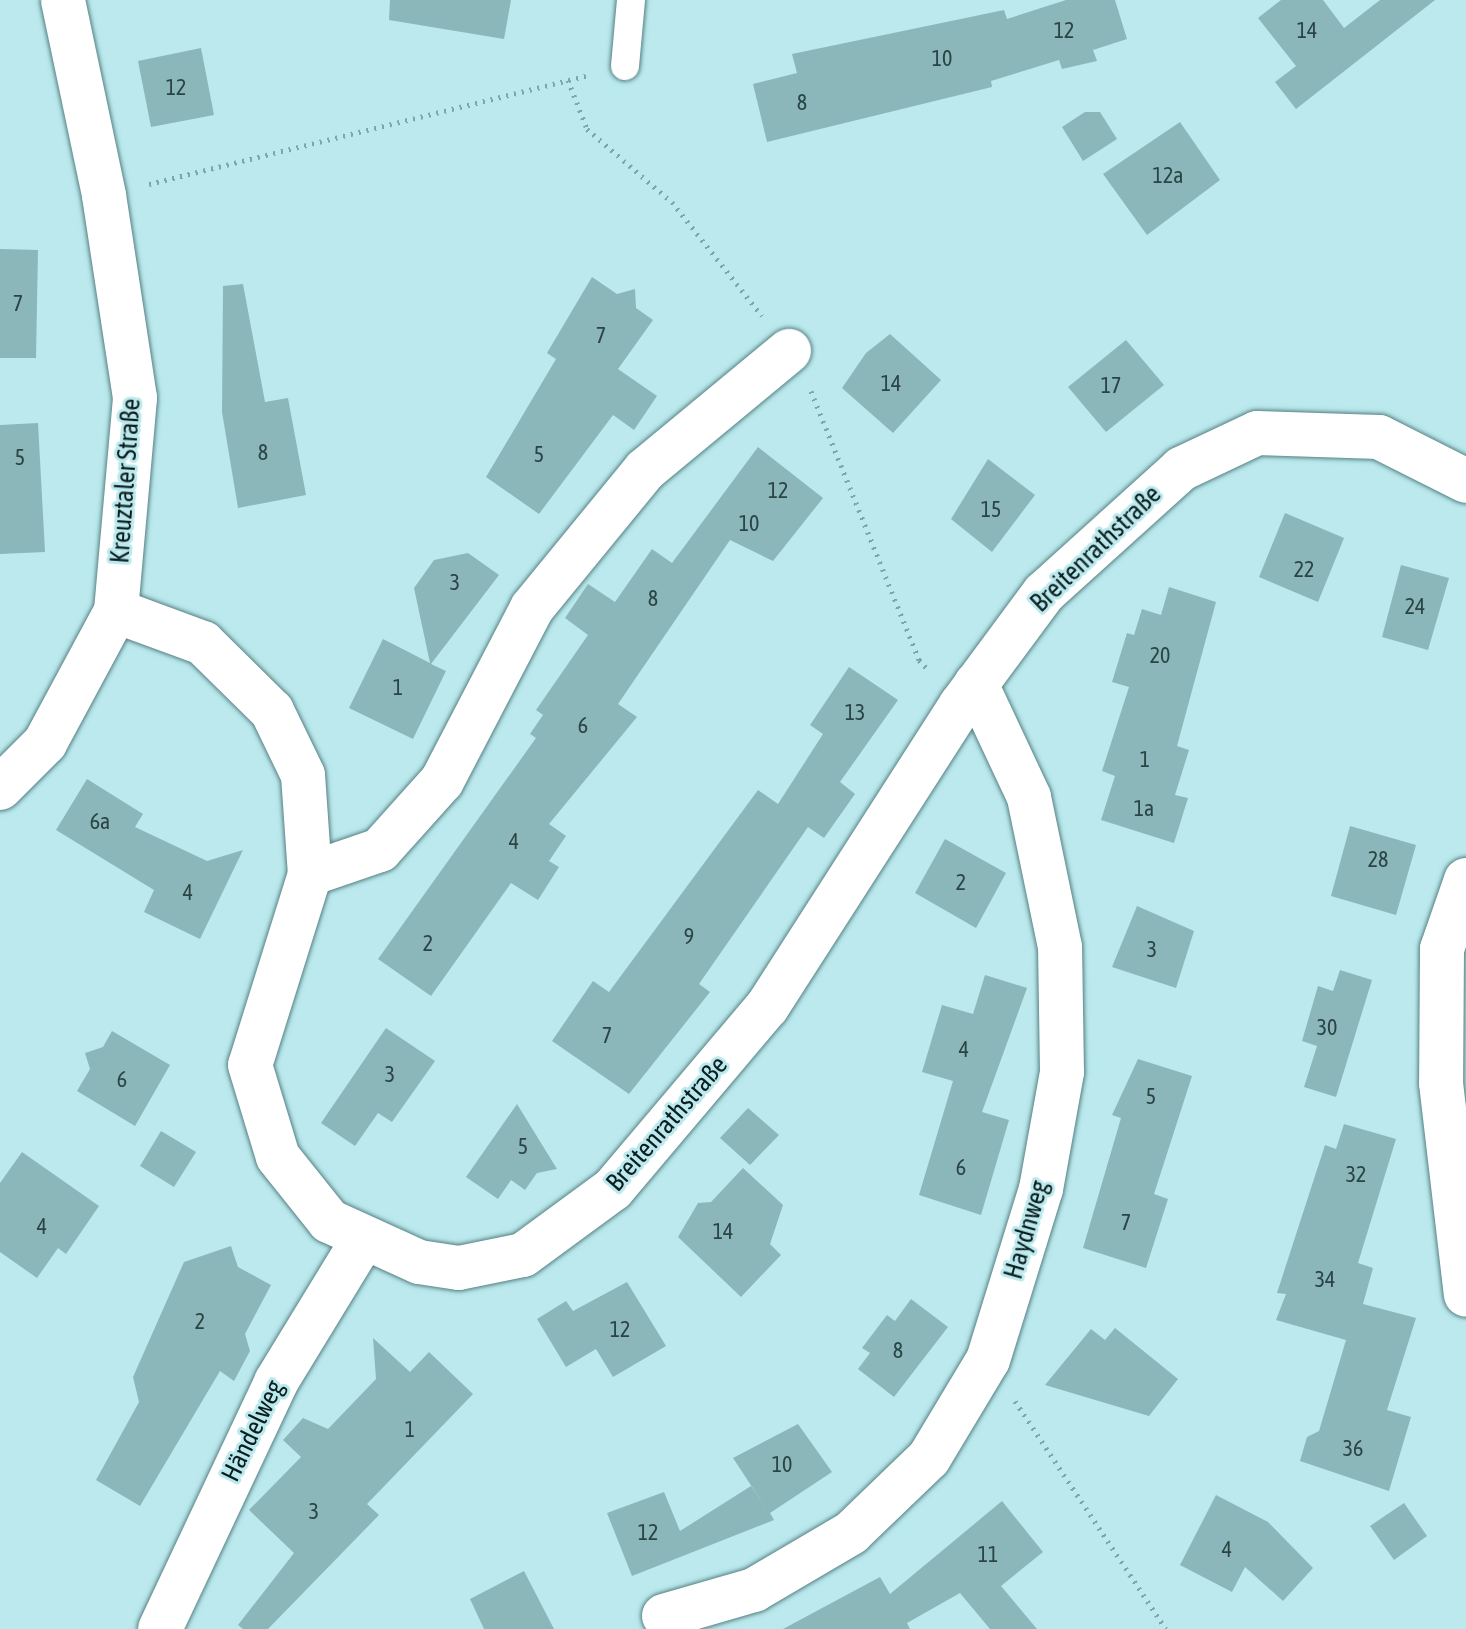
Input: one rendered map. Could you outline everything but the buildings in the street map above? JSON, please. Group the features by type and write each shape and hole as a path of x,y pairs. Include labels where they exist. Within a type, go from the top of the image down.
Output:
{"street":[{"name":"Kreuztaler Straße","path":"0,788 45,743 116,611 135,398 104,195 63,0"},
{"path":"310,874 380,850 442,781 532,608 645,470 789,351"},
{"name":"Breitenrathstraße","path":"116,611 203,643 272,711 303,775 310,874 250,1065 278,1157 329,1221 362,1241 459,1268 523,1255 613,1189 767,1007 976,684 1044,593 1181,469 1257,433 1379,437 1466,481"},
{"name":"Haydnweg","path":"664,1616 754,1590 851,1533 929,1458 988,1360 1041,1189 1062,1072 1060,947 1029,797 976,684"},
{"path":"1466,880 1442,949 1441,1068 1466,1295"},
{"name":"Händelweg","path":"160,1629 276,1382 362,1241"}],"lane":[{"path":"625,66 631,0"}],"path":[{"path":"104,195 625,66"},
{"path":"568,80 587,129 672,202 789,351 823,413 919,660"},
{"path":"988,1360 1166,1629"}]}
